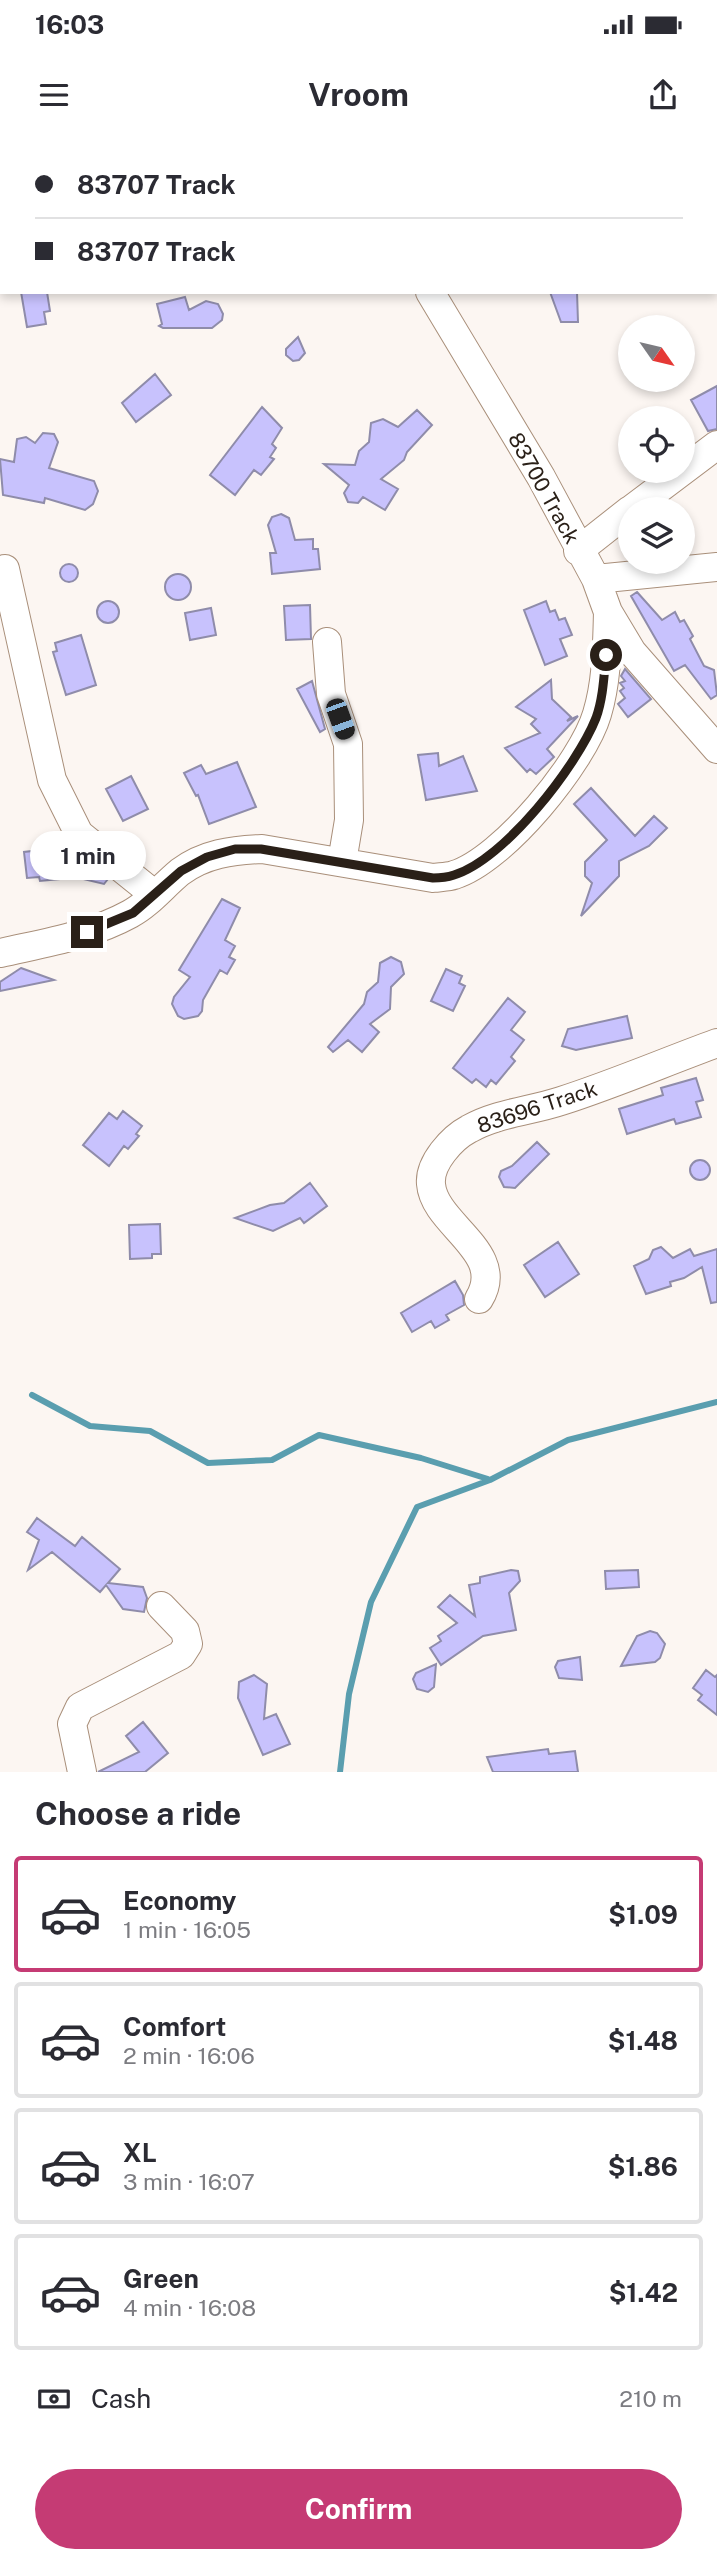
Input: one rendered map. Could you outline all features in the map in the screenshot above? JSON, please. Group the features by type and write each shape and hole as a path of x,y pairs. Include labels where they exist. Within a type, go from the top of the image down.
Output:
{"street":[{"name":"83700 Track","path":"431,294 541,477 578,551 596,579"},
{"path":"648,497 717,445"},
{"path":"578,551 618,520"},
{"path":"717,567 596,579 608,612 632,652 717,749"},
{"path":"5,569 52,780 79,834 155,895"},
{"path":"0,953 105,926 133,913 190,866 207,857 235,849 261,849 433,878 455,875 500,845 542,804 586,741 597,715 603,685 608,612"},
{"path":"327,642 331,694 348,744 349,820 342,862"},
{"name":"83696 Track","path":"479,1299 486,1284 482,1261 432,1193 433,1170 451,1144 462,1133 482,1123 560,1102 717,1043"},
{"path":"82,1772 72,1724 80,1707 181,1655 188,1644 185,1631 162,1606"}],"building":[{"path":"21,294 47,294 50,311 44,312 46,324 27,327"},
{"path":"551,294 577,294 578,322 561,322"},
{"path":"185,297 189,310 206,301 218,304 223,314 222,320 212,328 159,326 162,324 157,304"},
{"path":"298,337 305,353 299,360 293,361 286,355 286,349"},
{"path":"155,374 171,395 136,422 122,403"},
{"path":"717,386 717,429 708,431 691,400"},
{"path":"262,407 282,428 272,444 276,448 270,457 274,459 261,475 254,470 235,495 210,475"},
{"path":"417,410 432,425 407,452 404,460 381,479 398,489 385,510 363,497 358,503 348,502 344,493 349,485 324,464 355,465 359,451 369,442 371,423 383,419 398,427"},
{"path":"43,433 54,434 58,442 49,468 94,481 98,491 93,504 85,510 45,498 44,503 3,495 0,459 14,462 17,439 26,437 35,443"},
{"path":"281,514 289,518 295,540 313,539 313,549 318,549 320,569 272,574 270,553 276,553 268,525 272,517"},
{"path":"65,564 73,564 78,573 76,580 65,582 60,577 60,569"},
{"path":"178,574 187,578 191,587 187,596 178,600 169,596 165,587 169,578"},
{"path":"637,592 662,620 675,612 680,622 684,620 704,666 714,670 717,695 711,699 685,665 674,671 631,596"},
{"path":"108,601 116,604 119,612 116,620 108,623 100,620 97,612 100,604"},
{"path":"546,601 550,612 555,610 559,620 565,618 572,635 560,639 567,656 545,665 524,610"},
{"path":"310,605 311,639 286,640 284,606"},
{"path":"211,608 216,635 190,640 185,613"},
{"path":"81,635 96,685 66,695 53,652 57,651 55,643"},
{"path":"625,669 651,699 628,717 618,704 625,698 620,691 624,688 620,683 625,681 621,676"},
{"path":"551,680 552,699 571,717 567,721 578,716 547,749 554,757 536,774 530,769 527,772 505,748 540,733 531,724 536,719 516,707"},
{"path":"312,681 325,729 320,732 297,689"},
{"path":"438,753 439,766 463,756 477,791 426,800 418,755"},
{"path":"237,762 256,807 209,824 198,795 196,796 184,773 201,765 206,774"},
{"path":"131,776 148,809 123,821 106,789"},
{"path":"591,788 635,836 654,816 667,828 649,846 619,861 619,876 581,916 592,883 585,876 585,862 607,840 574,804"},
{"path":"66,847 70,878 40,881 39,877 27,878 24,852"},
{"path":"93,866 108,879 104,884 79,878"},
{"path":"222,899 240,908 225,940 235,946 229,957 235,960 227,974 220,970 203,1000 202,1011 198,1016 184,1019 178,1016 172,1004 174,997 190,977 179,970"},
{"path":"391,957 401,962 404,974 391,987 390,1009 370,1024 379,1032 362,1052 348,1040 333,1052 328,1047 364,1004 367,992 378,982 380,963"},
{"path":"21,968 54,980 0,991 0,982"},
{"path":"446,969 462,976 459,983 465,986 453,1011 431,1001"},
{"path":"508,998 525,1012 511,1030 524,1040 511,1057 515,1061 496,1084 491,1080 486,1087 476,1079 472,1083 453,1068"},
{"path":"627,1016 632,1038 576,1050 562,1046 568,1029"},
{"path":"696,1078 703,1100 696,1102 701,1117 676,1124 674,1119 627,1134 619,1109 663,1095 661,1088"},
{"path":"123,1111 142,1126 136,1134 139,1136 128,1149 124,1146 109,1166 83,1145 109,1113 117,1119"},
{"path":"537,1142 549,1154 515,1188 504,1187 499,1177 501,1171 512,1166"},
{"path":"700,1160 707,1163 710,1170 707,1177 700,1180 693,1177 690,1170 693,1163"},
{"path":"310,1183 327,1206 304,1223 300,1218 273,1231 235,1218 270,1205 284,1203"},
{"path":"160,1224 161,1254 152,1254 152,1258 130,1259 129,1225"},
{"path":"558,1242 579,1274 545,1297 524,1265"},
{"path":"661,1247 673,1258 690,1249 694,1256 717,1249 717,1302 711,1303 702,1267 684,1278 670,1282 671,1286 646,1294 634,1266 649,1259 653,1250"},
{"path":"455,1281 463,1295 464,1305 446,1315 449,1320 435,1328 431,1321 412,1332 401,1313"},
{"path":"37,1518 75,1546 82,1537 120,1569 108,1583 143,1587 147,1598 144,1612 123,1609 106,1585 100,1592 52,1552 28,1570 39,1540 27,1532"},
{"path":"638,1570 639,1587 606,1589 605,1571"},
{"path":"518,1571 520,1581 509,1593 516,1630 483,1636 441,1665 430,1648 441,1641 438,1636 457,1623 438,1607 450,1595 475,1616 469,1585 480,1583 480,1577"},
{"path":"650,1631 657,1633 665,1644 660,1658 655,1662 621,1666 637,1636"},
{"path":"580,1657 582,1680 559,1678 555,1667 558,1661"},
{"path":"436,1664 434,1687 428,1692 417,1689 413,1679 416,1673"},
{"path":"706,1670 715,1677 717,1675 717,1715 698,1700 702,1695 693,1688"},
{"path":"254,1675 267,1684 264,1719 276,1714 290,1744 263,1755 238,1698 239,1682"},
{"path":"143,1722 168,1753 145,1772 98,1772 139,1752 126,1736"},
{"path":"548,1749 549,1754 575,1751 578,1772 493,1772 487,1757"}],"waterway":[{"path":"32,1395 90,1426 150,1431 208,1463 272,1460 319,1435 421,1458 488,1479"},
{"path":"340,1772 349,1694 371,1602 417,1507 490,1480 568,1440 717,1402"}],"route":[{"path":"87,932 133,913 181,871 207,857 235,849 261,849 401,875 433,878 455,875 471,867 500,845 542,804 572,766 597,715 606,655"}]}
